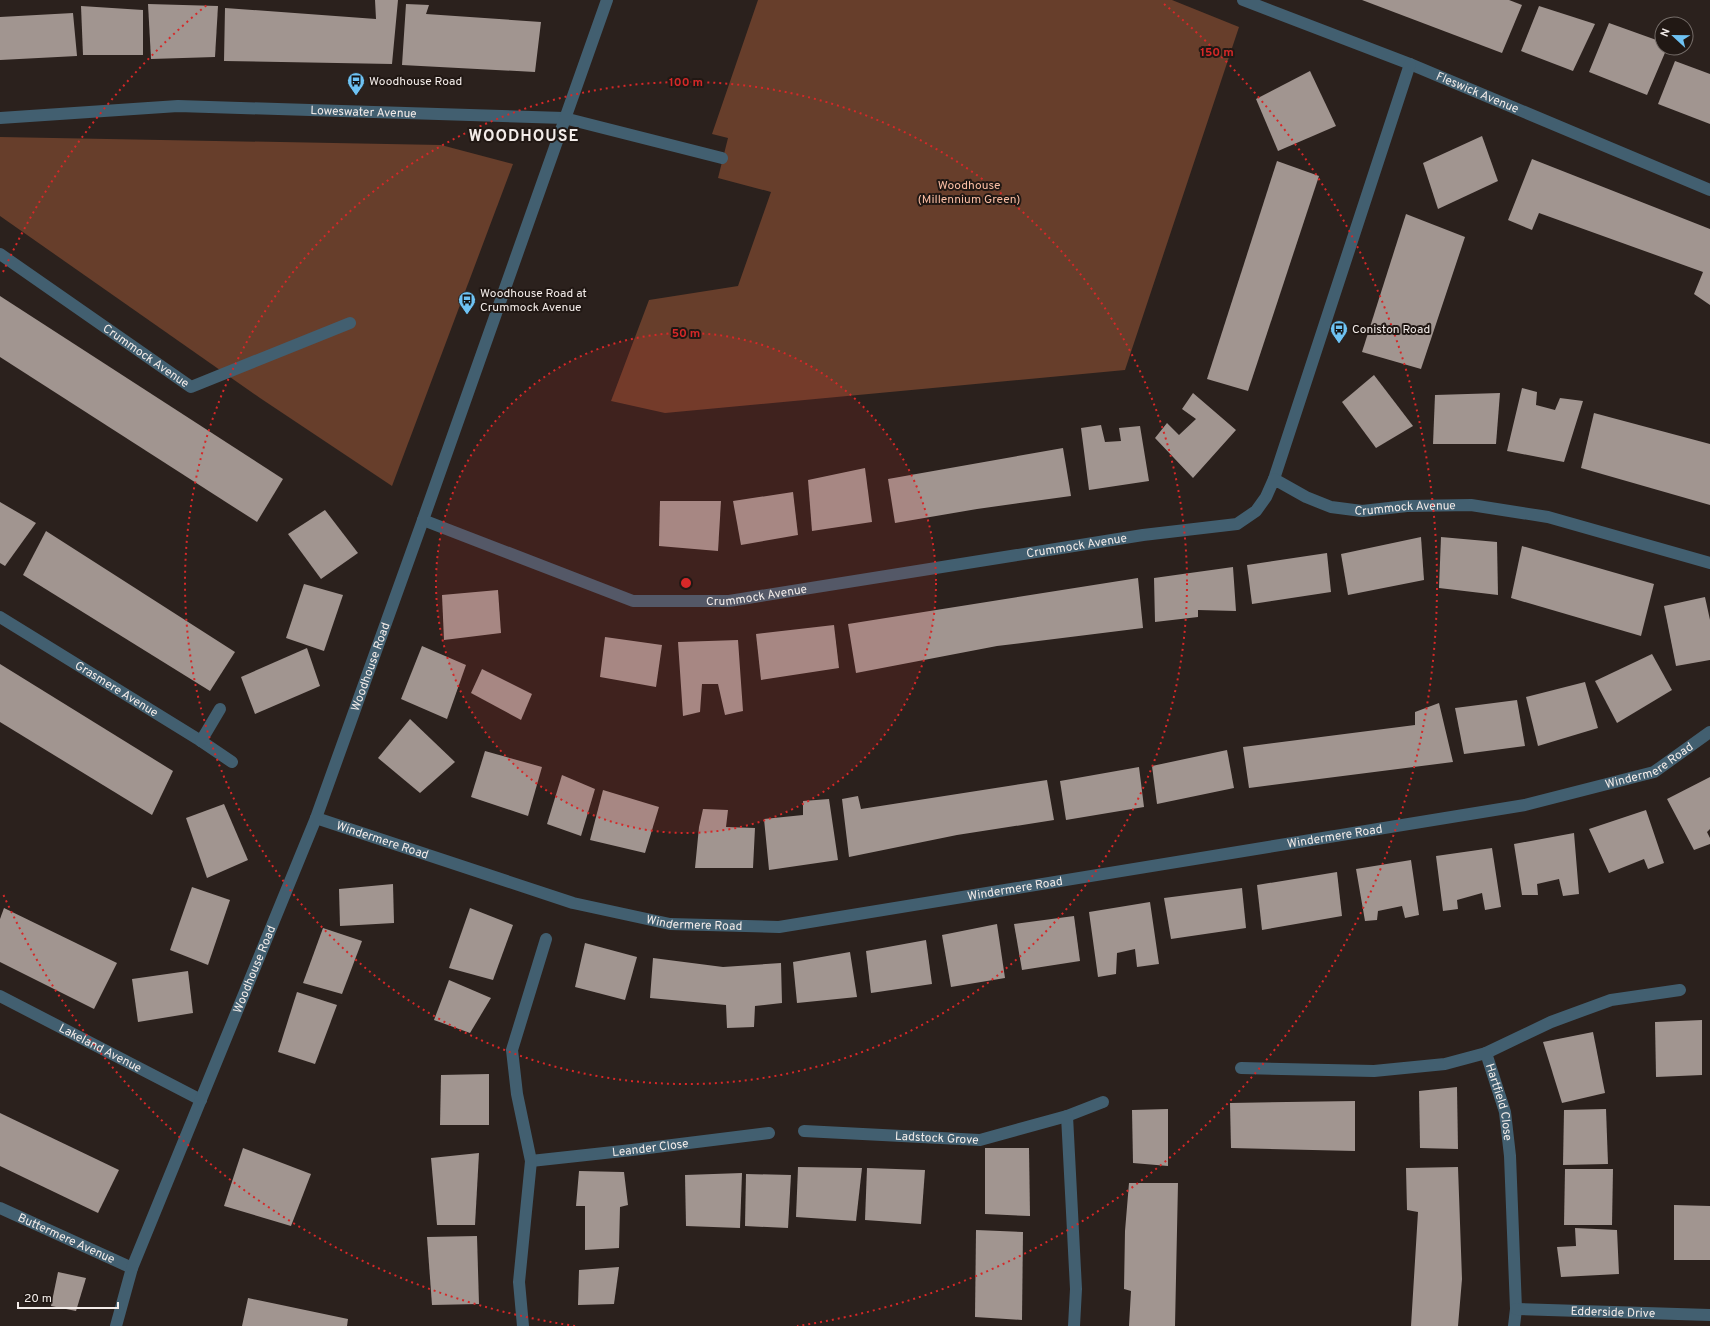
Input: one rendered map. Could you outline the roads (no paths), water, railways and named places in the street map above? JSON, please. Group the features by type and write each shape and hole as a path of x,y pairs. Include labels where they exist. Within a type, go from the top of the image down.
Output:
{"street":[{"name":"Woodhouse Road","path":"116,1326 132,1268 316,818 424,520 564,118 607,0"},
{"name":"Fleswick Avenue","path":"1243,0 1410,64 1710,190"},
{"path":"1274,479 1410,64"},
{"name":"Loweswater Avenue","path":"0,118 178,106 564,118 722,158"},
{"name":"Crummock Avenue","path":"0,254 192,387 350,323"},
{"name":"Crummock Avenue","path":"424,520 633,601 729,601 1143,535 1237,524 1256,511 1266,497 1274,479 1306,497 1332,507 1362,511 1407,506 1471,504 1548,517 1710,563"},
{"name":"Grasmere Avenue","path":"0,617 201,741 232,762"},
{"path":"201,741 220,709"},
{"name":"Windermere Road","path":"316,818 573,903 670,924 779,927 1525,805 1654,772 1710,732"},
{"path":"523,1326 519,1282 531,1161 517,1094 512,1050 546,939"},
{"path":"1486,1053 1551,1022 1612,1000 1680,990"},
{"name":"Lakeland Avenue","path":"0,996 201,1100"},
{"name":"Hartfield Close","path":"1241,1068 1374,1071 1445,1064 1486,1053 1505,1112 1510,1156 1516,1309 1514,1326"},
{"name":"Ladstock Grove","path":"804,1131 980,1140 1067,1116 1103,1102"},
{"path":"1067,1116 1076,1289 1074,1326"},
{"name":"Leander Close","path":"531,1161 769,1133"},
{"name":"Buttermere Avenue","path":"0,1208 132,1268"},
{"name":"Edderside Drive","path":"1516,1309 1710,1315"}],"place":[{"name":"Woodhouse Road","path":"356,96"},
{"name":"Woodhouse Road at Crummock Avenue","path":"467,315"},
{"name":"Coniston Road","path":"1339,344"}],"district":[{"name":"WOODHOUSE","path":"524,135"}],"park label":[{"name":"Woodhouse (Millennium Green)","path":"969,192"}]}
